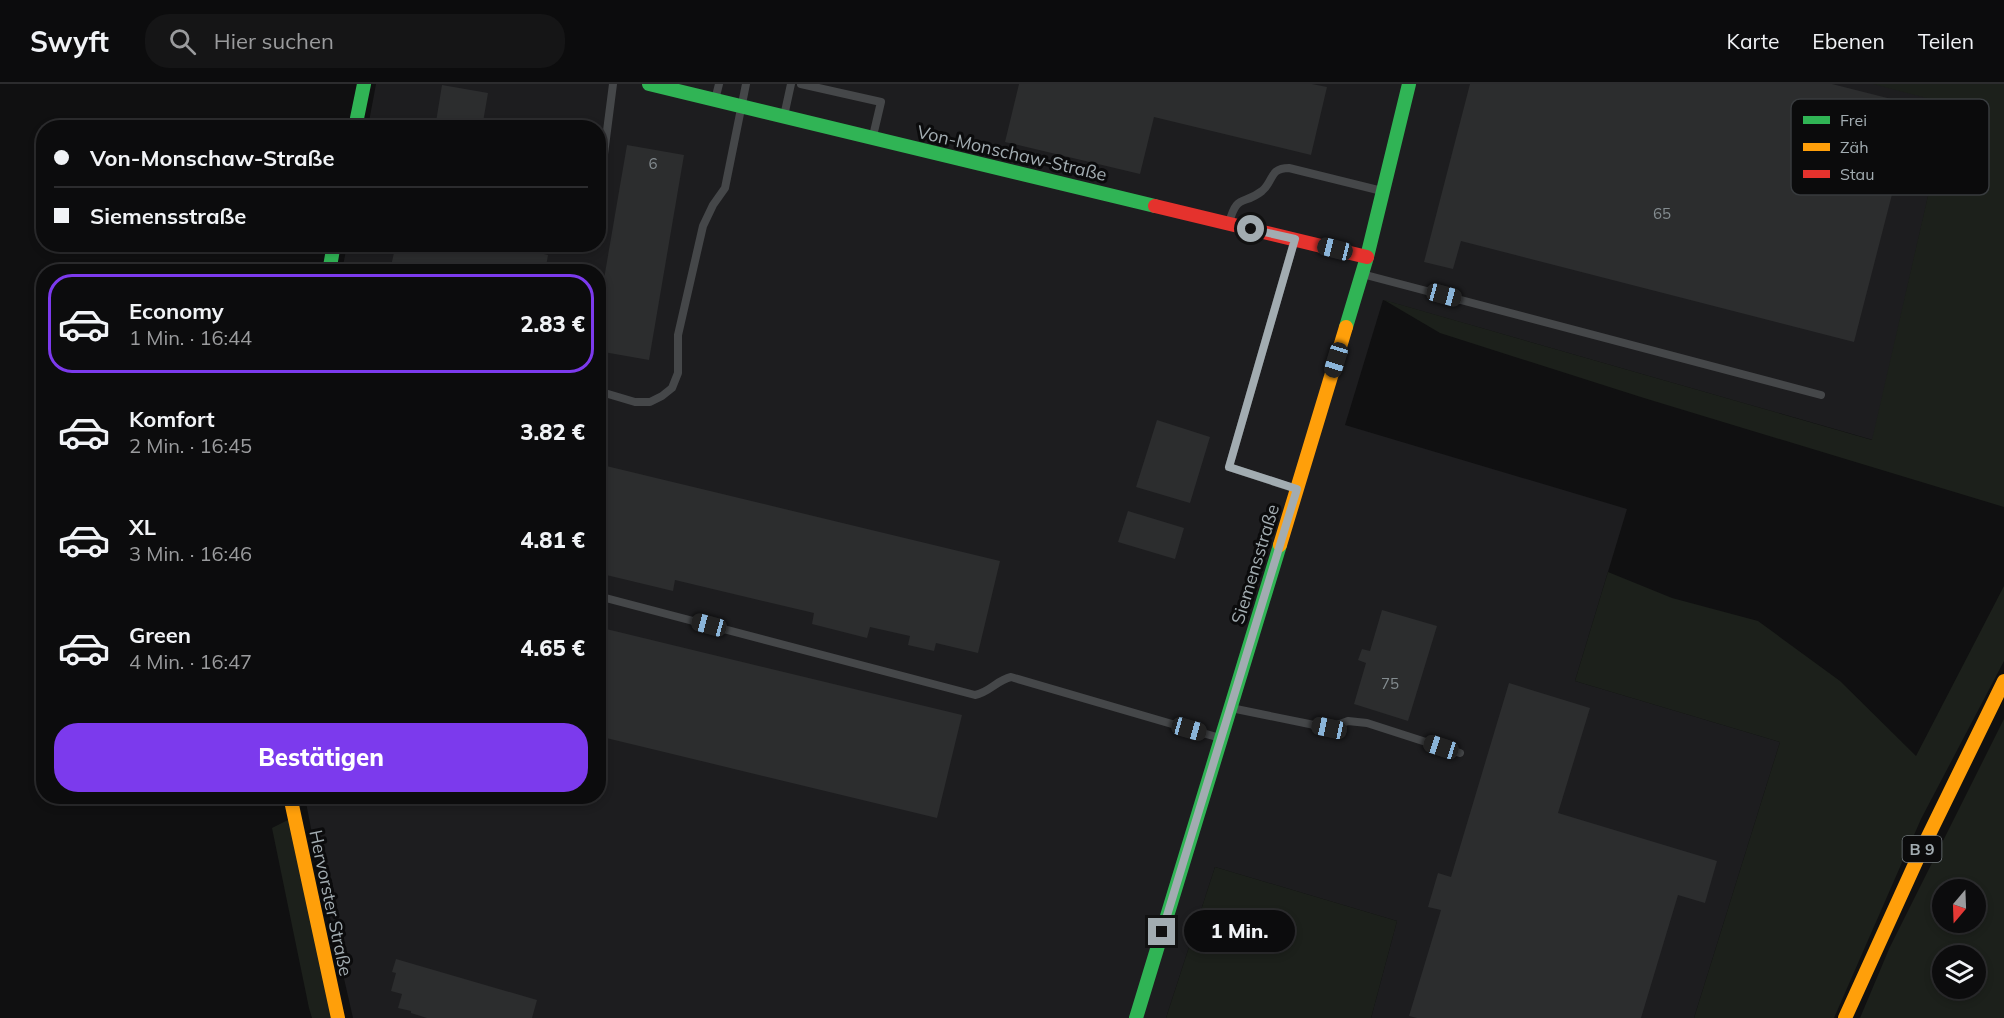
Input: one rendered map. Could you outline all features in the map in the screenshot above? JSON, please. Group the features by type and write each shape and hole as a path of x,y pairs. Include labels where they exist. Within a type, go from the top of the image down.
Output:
{"street":[{"path":"356,120 363,84"},
{"name":"Von-Monschaw-Straße","path":"650,84 1367,257"},
{"name":"Siemensstraße","path":"1136,1018 1367,257 1409,84"},
{"name":"B 9","path":"1845,1018 1920,853 2004,681"},
{"name":"Hervorster Straße","path":"292,804 338,1018"}],"lane":[{"path":"606,138 613,84"},
{"path":"715,100 719,84"},
{"path":"606,393 635,402 650,402 672,388 678,373 678,335 704,226 712,205 725,188 746,84"},
{"path":"783,117 791,84"},
{"path":"801,84 881,102 872,139"},
{"path":"1229,223 1232,210 1238,202 1261,192 1274,172 1281,168 1383,191"},
{"path":"1295,239 1229,467 1297,489"},
{"path":"1362,274 1821,394"},
{"path":"606,598 975,695 987,692 1004,679 1011,677 1221,738"},
{"path":"1230,708 1329,728 1348,721 1367,723 1460,753"}],"shaded area":[{"path":"376,84 2004,84 1963,99 1791,99 1791,195 1928,195 1873,440 1383,300 1345,425 1627,509 1575,681 1780,742 1694,1018 1371,1018 1397,921 1215,867 1166,1018 353,1018 306,804 606,804 606,264 343,264 346,252 606,252 606,120 369,120"},
{"path":"1873,84 2004,84 2004,507 1644,398 1440,333 1384,300 1872,440 1928,195 1989,195 1989,99 1930,99"},
{"path":"1608,572 1672,598 1758,621 1840,681 1916,756 2004,586 2004,661 1921,819 1834,1018 1694,1018 1780,742 1575,681"},
{"path":"2004,719 2004,1018 1860,1018 1889,949"},
{"path":"290,819 332,1018 312,1018 309,1008 272,828"},
{"path":"1215,867 1397,921 1371,1018 1166,1018"}],"building":[{"path":"1019,84 1312,84 1327,87 1311,155 1154,117 1140,174 1005,142"},
{"path":"1470,84 1832,84 1891,99 1791,99 1791,195 1892,195 1854,342 1461,241 1453,269 1424,262"},
{"path":"442,85 488,93 483,120 436,120"},
{"path":"627,145 684,155 649,360 606,352 606,267"},
{"path":"394,252 536,252 548,255 546,264 391,264"},
{"path":"1157,420 1210,437 1190,503 1136,487"},
{"path":"606,466 1000,561 978,653 936,643 934,651 908,645 910,636 870,627 867,638 812,624 814,613 675,580 673,591 606,575"},
{"path":"1128,511 1184,528 1175,559 1118,542"},
{"path":"1382,610 1437,626 1408,721 1354,704 1366,663 1358,660 1362,649 1370,651"},
{"path":"606,629 962,715 937,818 606,738"},
{"path":"1509,683 1590,708 1558,813 1717,861 1705,903 1678,895 1641,1018 1417,1018 1409,1016 1441,910 1428,907 1438,873 1451,877"},
{"path":"396,959 537,1000 532,1018 427,1018 398,1008 402,994 391,991 396,973 392,972"}],"traffic: fast":[{"path":"357,120 364,84"},
{"path":"649,84 1155,206"},
{"path":"1346,327 1367,257 1409,84"},
{"path":"330,264 333,252"},
{"path":"1136,1018 1280,545"}],"traffic: slow":[{"path":"1280,545 1346,327"},
{"path":"1845,1018 1920,853 2004,681"},
{"path":"292,804 338,1018"}],"traffic: jam":[{"path":"1155,206 1367,257"}],"route":[{"path":"1162,932 1297,489 1229,467 1295,239 1251,229"}]}
